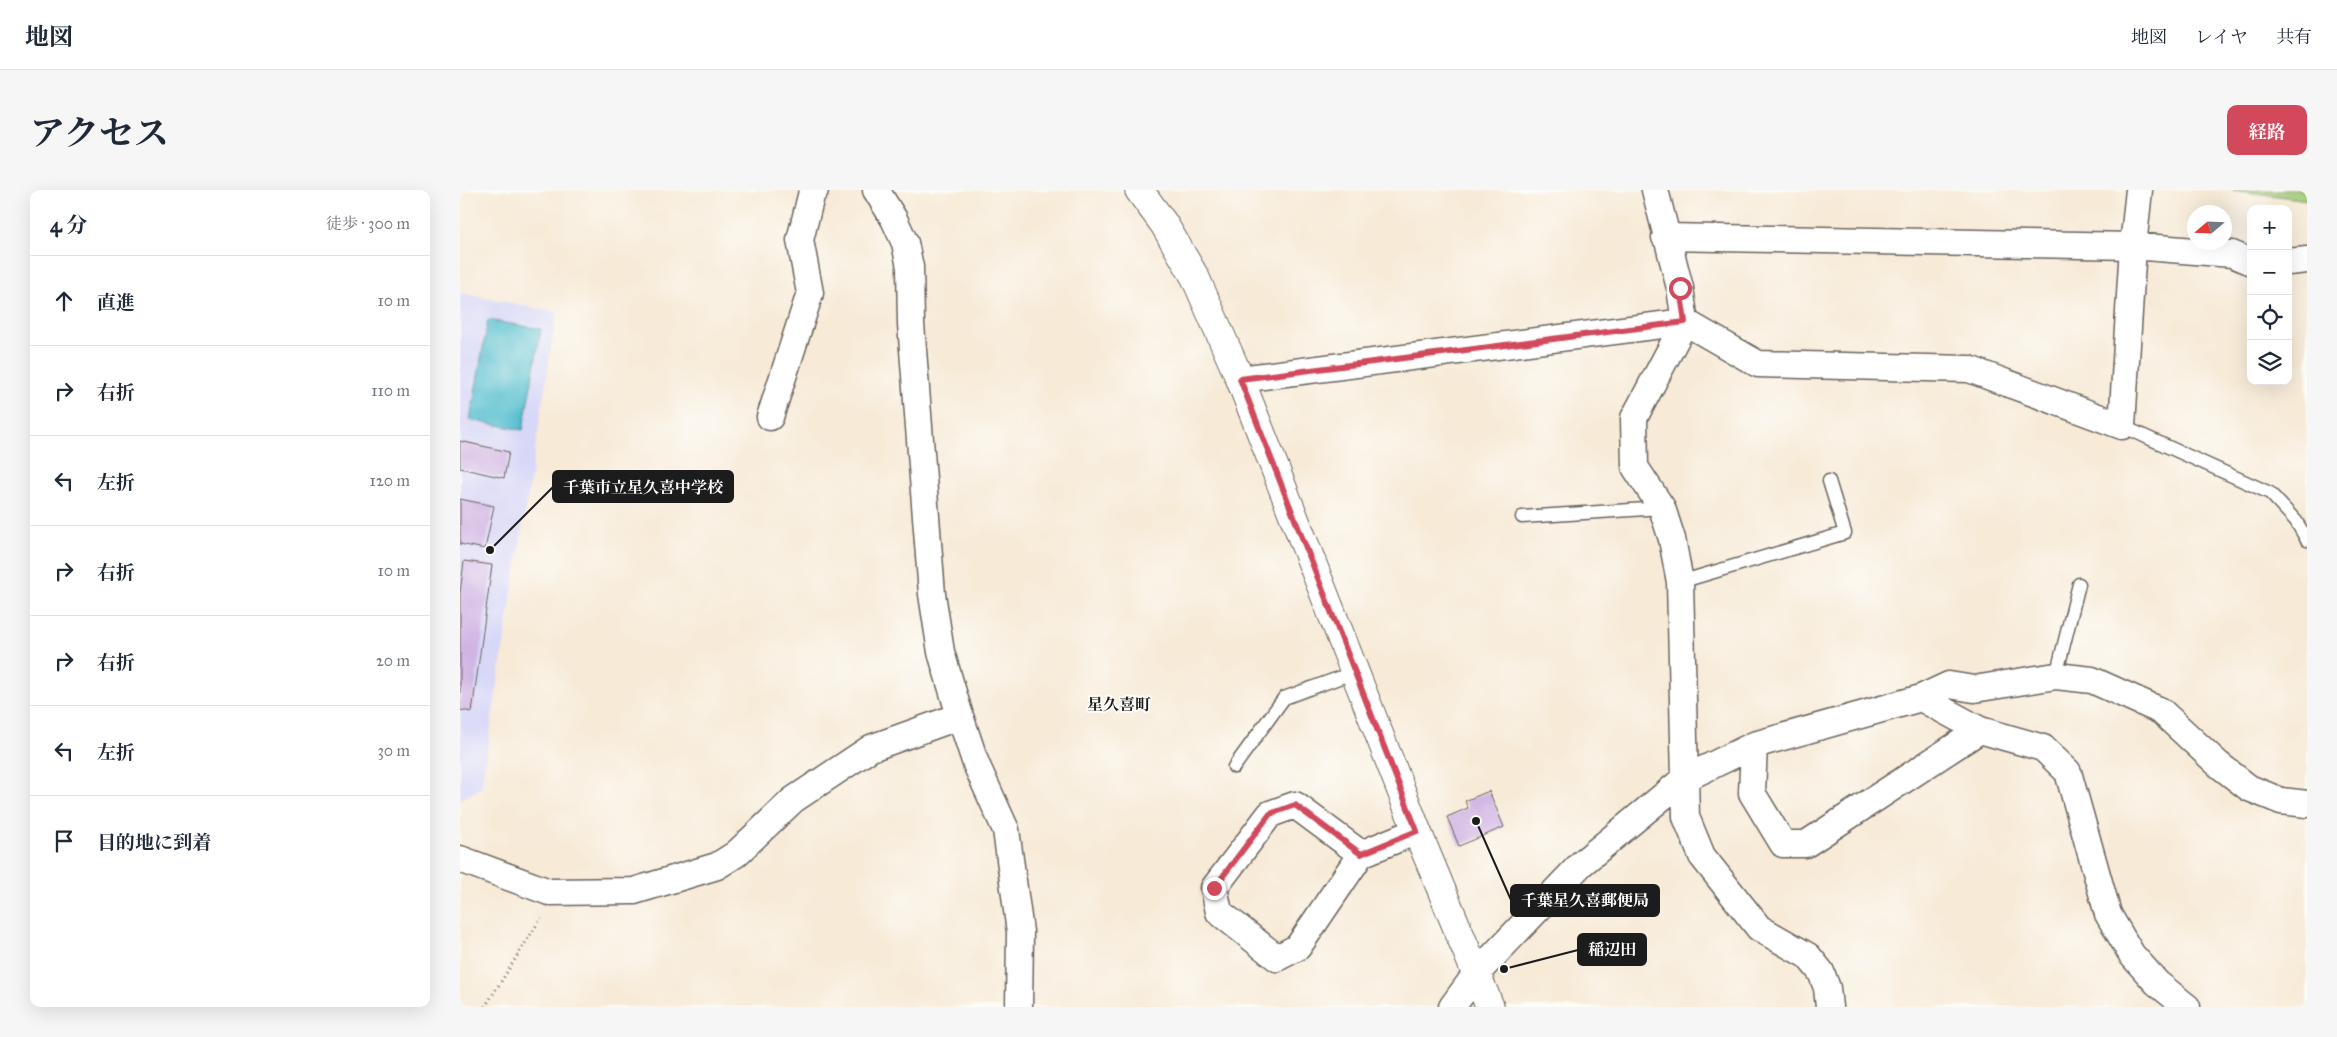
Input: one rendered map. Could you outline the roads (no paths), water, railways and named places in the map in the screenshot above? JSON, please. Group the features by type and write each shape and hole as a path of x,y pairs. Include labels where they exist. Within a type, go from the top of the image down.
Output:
{"street":[{"path":"770,417 810,293 800,240 814,190"},
{"path":"876,190 894,219 905,243 910,268 911,324 932,594 941,652 960,716 976,764 1006,830 1020,932 1019,1007"},
{"path":"1139,190 1164,224 1195,277 1240,379 1417,831 1490,1007"},
{"path":"1655,190 1665,237 1680,288 1685,322 1634,418 1635,467 1662,508 1672,539 1680,582 1686,817 1702,856 1758,928 1808,956 1821,972 1827,988 1829,1007"},
{"path":"1240,379 1685,322 1758,364 1969,369 2122,426 2133,246 2139,190"},
{"path":"1665,237 2133,246 2232,254 2247,260"},
{"path":"2292,262 2307,260"},
{"path":"1452,1007 1476,974 1581,864 1684,779 1754,745 1921,698 1949,685 1974,689 2056,676 2092,680 2162,711 2218,764 2249,788 2281,801 2307,804"},
{"path":"1921,698 1980,730 2043,748 2068,772 2108,914 2132,956 2157,983 2187,1007"},
{"path":"460,859 549,892 634,891 717,866 736,854 793,800 871,748 921,728 960,716"},
{"path":"1754,745 1752,793 1783,844 1806,844 1980,730"},
{"path":"1361,854 1295,805 1270,814 1214,888 1219,912 1277,958 1298,947 1361,854 1417,831"}],"lane":[{"path":"2122,426 2270,493 2296,521 2307,540"},
{"path":"1680,582 1845,533 1829,481"},
{"path":"1522,517 1662,508"},
{"path":"2056,676 2078,584"},
{"path":"1234,767 1284,698 1355,672"}],"water":[{"path":"488,320 541,329 523,430 470,420"}],"place":[{"name":"千葉市立星久喜中学校","path":"490,550"},
{"name":"千葉星久喜郵便局","path":"1476,821"},
{"name":"稲辺田","path":"1504,969"}],"district":[{"name":"星久喜町","path":"1119,704"}]}
